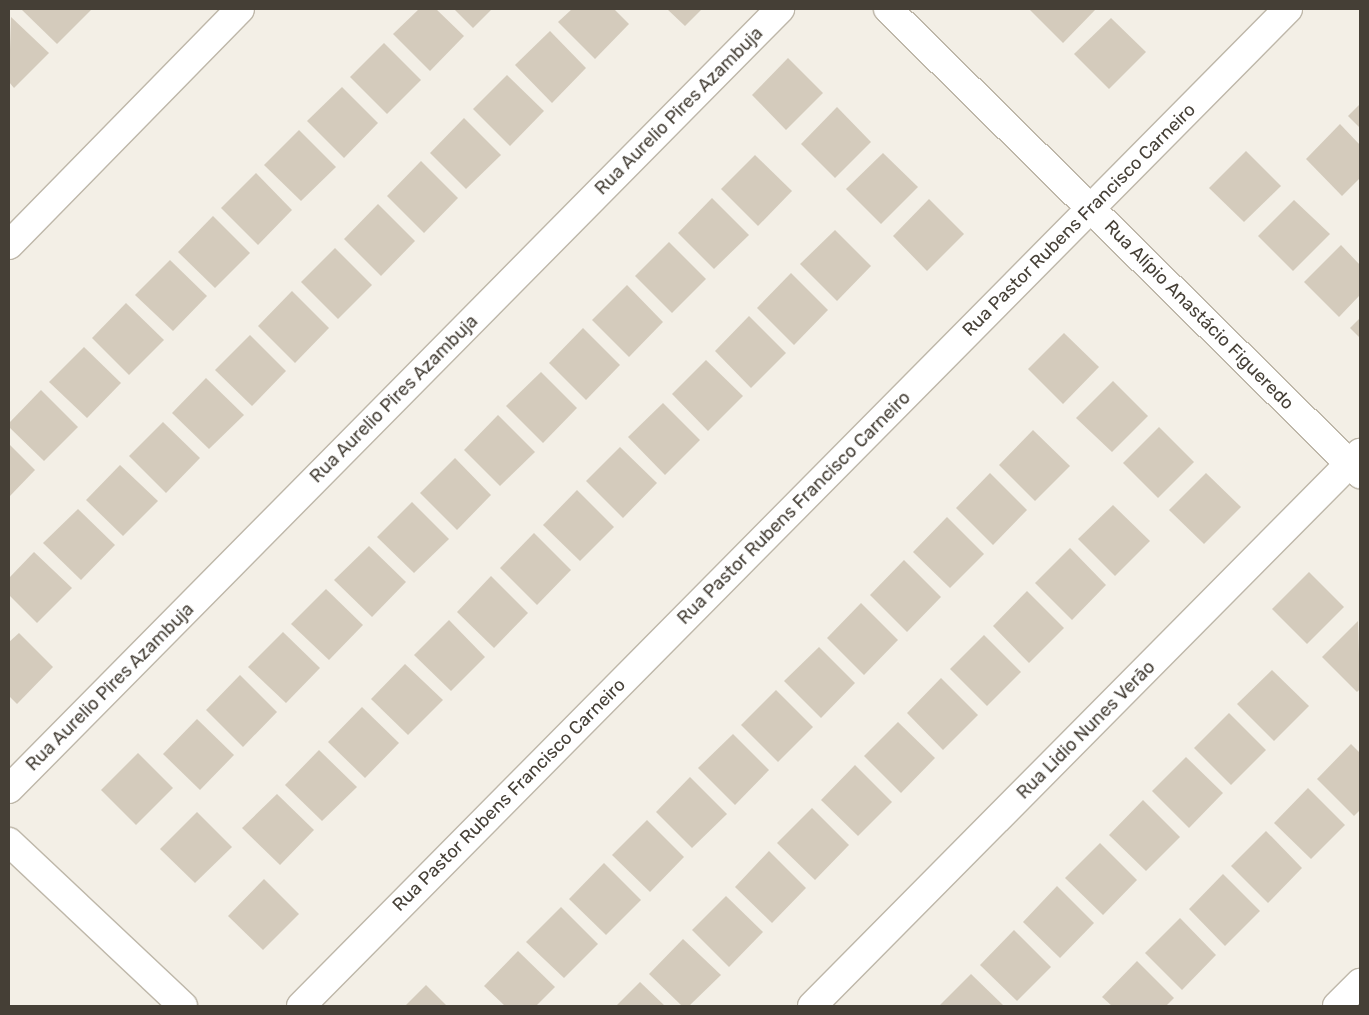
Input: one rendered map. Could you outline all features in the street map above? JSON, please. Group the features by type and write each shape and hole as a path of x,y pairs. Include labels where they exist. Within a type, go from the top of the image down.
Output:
{"street":[{"path":"9,244 240,9"},
{"name":"Rua Aurelio Pires Azambuja","path":"9,789 780,9"},
{"name":"Rua Alípio Anastácio Figueredo","path":"888,9 1090,208 1357,464"},
{"name":"Rua Pastor Rubens Francisco Carneiro","path":"301,1006 1288,9"},
{"name":"Rua Lidio Nunes Verão","path":"812,1006 1357,464"},
{"path":"9,842 183,1006"},
{"path":"1337,1006 1360,983"}],"building":[{"path":"21,9 92,9 57,44"},
{"path":"419,9 436,9 464,36 430,71 393,34"},
{"path":"454,9 492,9 473,28"},
{"path":"572,9 614,9 629,24 595,59 558,22"},
{"path":"667,9 702,9 685,26"},
{"path":"1029,9 1096,9 1063,43"},
{"path":"11,17 49,53 14,88 9,82"},
{"path":"1111,18 1146,52 1109,89 1074,54"},
{"path":"550,31 586,68 552,103 515,65"},
{"path":"384,43 421,80 387,114 350,77"},
{"path":"788,58 823,93 786,130 752,95"},
{"path":"507,75 544,111 510,146 473,109"},
{"path":"342,87 378,123 344,158 307,121"},
{"path":"1360,104 1360,128 1348,116"},
{"path":"837,107 871,142 835,178 801,144"},
{"path":"464,118 501,155 466,189 430,153"},
{"path":"1340,124 1360,145 1360,178 1342,196 1306,159"},
{"path":"299,130 336,167 301,201 264,165"},
{"path":"1246,151 1281,186 1244,222 1209,188"},
{"path":"883,153 918,187 881,224 846,189"},
{"path":"755,155 792,191 758,226 721,189"},
{"path":"421,161 458,198 424,233 387,196"},
{"path":"256,173 292,210 258,245 221,208"},
{"path":"712,198 749,235 714,269 678,233"},
{"path":"929,199 964,234 927,271 893,236"},
{"path":"1294,200 1330,234 1293,271 1258,236"},
{"path":"378,204 415,241 381,276 344,239"},
{"path":"213,216 250,253 215,288 178,252"},
{"path":"835,230 871,266 837,301 800,264"},
{"path":"669,242 706,279 672,313 635,276"},
{"path":"1341,245 1360,265 1360,295 1339,317 1304,282"},
{"path":"335,248 372,285 338,319 301,282"},
{"path":"170,260 207,296 173,331 135,295"},
{"path":"791,273 828,310 794,345 757,308"},
{"path":"627,285 663,322 629,357 592,320"},
{"path":"292,291 329,328 295,363 258,326"},
{"path":"126,303 164,340 129,375 92,338"},
{"path":"749,316 786,353 751,388 715,351"},
{"path":"1360,318 1360,338 1350,328"},
{"path":"583,328 620,365 586,400 549,363"},
{"path":"1064,333 1099,367 1063,404 1028,369"},
{"path":"250,335 286,371 252,406 215,370"},
{"path":"84,347 121,383 87,418 49,382"},
{"path":"706,360 743,396 708,431 672,394"},
{"path":"541,372 577,408 543,443 506,406"},
{"path":"206,378 244,415 209,449 172,413"},
{"path":"1113,381 1148,416 1112,452 1076,418"},
{"path":"41,390 78,427 44,461 9,427 9,423"},
{"path":"663,403 700,440 665,475 628,437"},
{"path":"498,415 535,452 500,486 464,450"},
{"path":"163,422 200,458 166,493 129,456"},
{"path":"1159,427 1194,462 1158,498 1123,463"},
{"path":"1033,430 1070,466 1035,501 999,465"},
{"path":"9,444 35,470 9,497"},
{"path":"620,447 657,483 623,518 586,481"},
{"path":"455,458 491,495 457,530 420,493"},
{"path":"120,465 158,501 123,536 86,500"},
{"path":"990,473 1027,510 993,545 956,508"},
{"path":"1206,473 1241,507 1204,544 1169,510"},
{"path":"577,490 614,527 580,561 543,525"},
{"path":"412,502 449,539 414,573 377,537"},
{"path":"1113,505 1150,541 1115,576 1078,539"},
{"path":"78,509 115,545 81,580 43,543"},
{"path":"947,517 984,554 950,588 913,552"},
{"path":"534,533 571,570 537,605 500,568"},
{"path":"369,546 406,582 372,617 334,580"},
{"path":"1070,548 1106,585 1072,620 1035,583"},
{"path":"34,552 72,588 37,623 9,595 9,578"},
{"path":"904,560 941,597 907,632 870,595"},
{"path":"1309,572 1344,607 1307,644 1272,609"},
{"path":"491,576 528,613 494,648 457,612"},
{"path":"326,589 363,625 329,660 291,624"},
{"path":"1027,591 1064,628 1029,663 993,626"},
{"path":"861,603 898,640 864,675 827,638"},
{"path":"449,620 485,657 451,691 414,655"},
{"path":"1358,621 1360,689 1357,692 1322,657"},
{"path":"283,632 320,668 286,703 248,667"},
{"path":"19,633 53,667 17,704 9,696 9,642"},
{"path":"984,635 1021,672 987,706 950,669"},
{"path":"819,647 855,683 821,718 784,681"},
{"path":"405,664 443,700 408,735 371,699"},
{"path":"1272,670 1309,706 1274,741 1237,704"},
{"path":"240,675 277,712 243,747 206,710"},
{"path":"941,678 978,715 943,750 907,713"},
{"path":"776,690 813,727 778,762 741,725"},
{"path":"362,707 399,743 365,778 328,742"},
{"path":"1229,713 1266,750 1231,785 1194,748"},
{"path":"197,719 234,755 200,790 163,754"},
{"path":"898,722 935,758 901,793 864,756"},
{"path":"733,734 769,770 735,805 698,768"},
{"path":"1351,744 1360,753 1360,810 1354,816 1317,779"},
{"path":"319,750 357,787 322,821 285,785"},
{"path":"138,753 173,788 136,825 101,790"},
{"path":"1186,757 1223,793 1189,828 1152,791"},
{"path":"855,765 892,802 858,836 821,800"},
{"path":"690,777 727,814 692,848 656,812"},
{"path":"1308,788 1345,825 1311,859 1274,823"},
{"path":"277,794 314,830 280,865 242,828"},
{"path":"1143,800 1180,837 1146,871 1109,835"},
{"path":"812,808 849,845 815,880 777,843"},
{"path":"197,812 232,847 195,883 160,849"},
{"path":"647,820 684,857 650,892 612,855"},
{"path":"1266,831 1302,868 1268,903 1231,866"},
{"path":"1100,843 1137,880 1103,915 1065,878"},
{"path":"769,851 806,888 772,923 735,887"},
{"path":"604,863 641,900 606,935 569,899"},
{"path":"1223,874 1260,911 1225,946 1189,909"},
{"path":"264,879 299,914 263,950 228,916"},
{"path":"1057,886 1094,923 1060,958 1023,922"},
{"path":"726,896 763,932 729,967 692,930"},
{"path":"561,907 598,944 564,978 526,942"},
{"path":"1180,918 1216,955 1182,990 1145,953"},
{"path":"1014,930 1051,967 1017,1001 980,965"},
{"path":"683,939 721,975 689,1006 682,1006 649,974"},
{"path":"518,951 555,987 536,1006 505,1006 484,986"},
{"path":"1137,961 1174,998 1166,1006 1112,1006 1102,997"},
{"path":"971,974 1004,1006 939,1006"},
{"path":"640,982 665,1006 616,1006"},
{"path":"426,985 447,1006 405,1006"}]}
